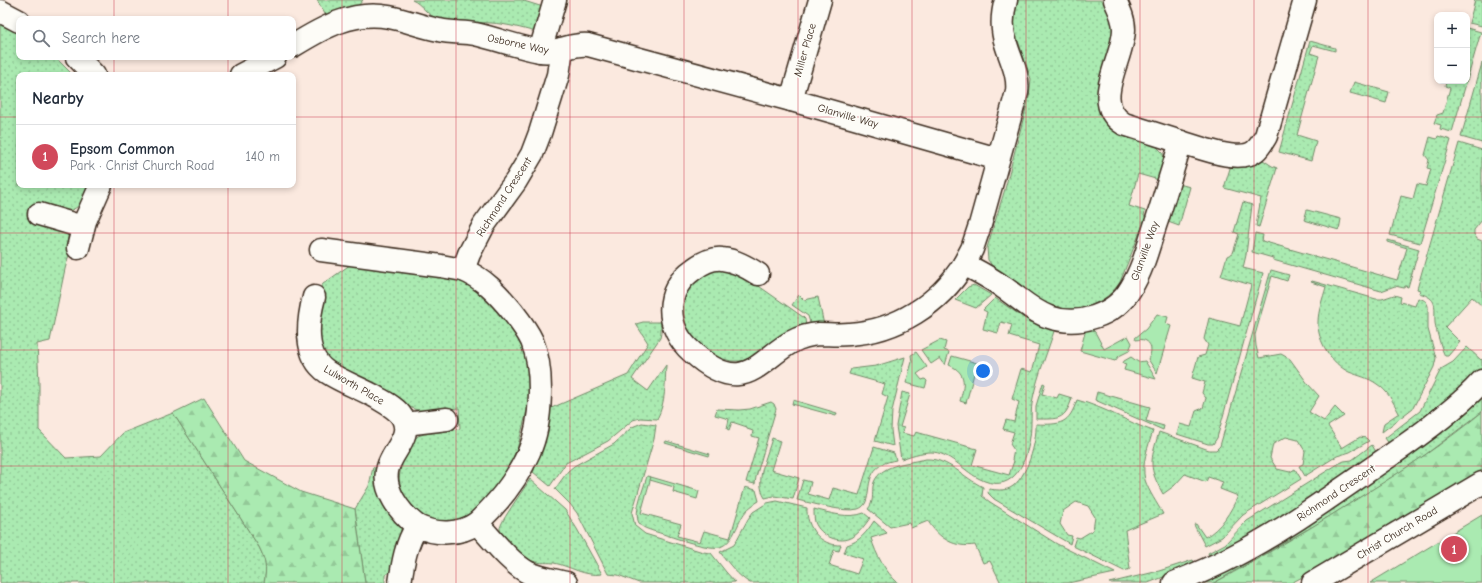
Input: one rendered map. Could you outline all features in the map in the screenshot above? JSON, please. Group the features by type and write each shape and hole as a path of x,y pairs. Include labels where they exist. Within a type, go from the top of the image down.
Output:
{"street":[{"path":"540,51 555,0"},
{"name":"Miller Place","path":"791,100 820,0"},
{"path":"758,274 746,266 733,261 720,259 710,260 697,266 688,274 679,283 674,294 671,310 672,321 676,333 682,342 692,352 716,369 733,374 744,374 755,369 787,345 804,336 820,334 850,334 878,330 895,324 910,316 934,298 957,275 964,264 977,234 1016,99 1018,83 1017,74 1005,42 1003,30 1003,16 1006,0"},
{"path":"1115,0 1121,14 1124,28 1122,44 1110,88 1109,100 1111,110 1117,119 1124,124 1181,142 1234,156 1248,155 1259,148 1266,136 1305,0"},
{"path":"0,11 16,19"},
{"name":"Osborne Way","path":"296,44 322,29 340,21 357,17 378,16 397,18 440,31 474,34 540,51 552,52 574,45 588,45 791,100"},
{"name":"Richmond Crescent","path":"463,270 469,254 484,226 516,181 532,154 558,74 562,49"},
{"path":"80,60 91,72"},
{"path":"247,72 269,60"},
{"name":"Glanville Way","path":"791,100 998,160"},
{"name":"Glanville Way","path":"964,264 992,279 1036,310 1050,317 1062,320 1078,321 1105,313 1128,293 1139,273 1181,142"},
{"path":"78,248 83,226 100,188"},
{"path":"39,214 83,226"},
{"path":"321,250 463,270 480,278 508,306 532,340 535,352 540,386 537,421 530,450 503,494 477,523 467,528 448,532 433,531 417,526 397,506 387,479 388,465 406,432 405,424 447,419"},
{"name":"Lulworth Place","path":"314,297 308,324 311,344 317,362 328,373 367,392 389,405 402,417 405,424"},
{"name":"Richmond Crescent","path":"1174,583 1233,557 1315,508 1423,432 1460,402 1482,380"},
{"name":"Christ Church Road","path":"1313,583 1482,482"},
{"path":"477,523 516,563 525,570 535,575 566,583"},
{"path":"400,583 406,549 417,526"}],"green space":[{"path":"317,0 363,0 357,7 325,14"},
{"path":"412,0 524,0 543,7 536,32 514,26 439,19 431,15"},
{"path":"1016,0 1104,0 1114,27 1113,39 1100,89 1163,153 1164,163 1159,180 1138,174 1129,206 1145,211 1144,216 1146,217 1120,282 1104,299 1076,310 1061,310 1044,303 1026,292 993,267 988,260 987,248 1005,189 1029,97 1031,79 1013,26"},
{"path":"1475,0 1482,0 1482,26 1470,23"},
{"path":"0,19 16,27 16,60 58,60 70,72 16,72 16,188 89,188 83,200 77,207 64,211 68,236 67,246 71,247 50,341 37,344 39,430 66,458 101,456 123,433 173,413 259,547 263,556 265,573 264,583 0,583"},
{"path":"1470,29 1481,32 1470,70"},
{"path":"1310,41 1335,48 1335,51 1313,45 1310,53 1319,56 1297,135 1316,141 1311,161 1279,152"},
{"path":"1482,63 1482,143 1461,137"},
{"path":"1354,82 1389,92 1386,103 1350,93"},
{"path":"1445,84 1466,84 1452,132 1440,129 1441,125 1434,123 1437,115 1443,113 1450,88 1445,86"},
{"path":"1438,136 1451,140 1420,243 1390,235 1401,196 1413,199 1417,184 1426,186 1431,169 1427,168 1429,160 1425,155 1430,137 1437,139"},
{"path":"1459,143 1482,150 1482,220 1474,230 1474,234 1477,239 1482,241 1482,306 1472,297 1445,327 1460,342 1448,356 1445,356 1435,323 1435,308 1433,301 1425,295 1419,293 1420,290 1417,289"},
{"path":"1260,158 1277,168 1259,227 1256,226 1261,198 1224,188 1231,165"},
{"path":"1179,184 1190,187 1179,226 1168,222"},
{"path":"1243,202 1252,205 1243,268 1263,273 1217,438 1213,444 1208,444 1177,434 1180,424 1191,427 1196,411 1203,408 1206,398 1202,393 1205,382 1192,378 1198,357 1205,355 1208,345 1204,339 1209,318 1240,326 1251,285 1221,276 1227,256 1233,253 1239,234 1234,232"},
{"path":"1307,210 1341,219 1339,230 1304,220"},
{"path":"1255,233 1263,235 1262,241 1397,280 1407,248 1388,242 1388,240 1419,249 1408,287 1405,286 1404,288 1395,286 1381,291 1273,260 1273,258 1252,252"},
{"path":"354,262 461,280 487,297 512,328 524,351 529,372 529,403 517,449 512,461 497,485 484,502 468,517 452,523 429,520 414,510 403,496 399,479 402,460 413,440 424,434 460,429 459,408 422,411 414,409 349,377 323,354 317,320 325,294 318,291 323,284"},
{"path":"717,269 733,271 753,282 803,317 805,319 806,327 775,340 757,354 742,361 731,361 720,358 701,348 686,329 681,310 681,299 697,277"},
{"path":"1271,270 1289,275 1287,281 1272,276 1255,335 1259,358 1281,354 1290,359 1308,384 1319,396 1309,412 1324,421 1335,407 1344,416 1328,426 1342,448 1360,437 1366,438 1369,441 1350,452 1337,456 1305,476 1299,466 1303,464 1305,451 1298,440 1286,437 1273,444 1270,458 1277,469 1290,472 1295,469 1301,479 1243,515 1222,537 1205,546 1194,525 1196,524 1205,537 1211,534 1225,519 1238,496 1220,489 1223,482 1208,477 1206,482 1185,474 1174,486 1163,494 1155,477 1152,458 1159,432 1209,450 1216,450 1220,446"},
{"path":"1312,281 1376,299 1382,299 1394,295 1401,297 1400,302 1415,306 1418,298 1424,300 1428,306 1428,329 1436,358 1434,367 1413,408 1382,432 1384,423 1399,413 1390,397 1381,387 1371,380 1349,372 1331,358 1323,344 1318,329 1318,318 1326,287 1311,282"},
{"path":"974,285 991,295 976,308 955,300 968,287"},
{"path":"799,295 804,300 818,297 824,325 811,326 808,316 792,305"},
{"path":"995,298 1030,322 1055,328 1035,389 1028,448 1020,467 1015,475 1008,481 990,483 972,475 950,458 938,453 931,452 916,454 901,459 896,426 902,392 910,394 900,427 904,428 902,433 914,436 916,432 977,449 972,465 1009,475 1014,461 1012,460 1014,450 1010,444 1014,432 1003,429 1006,420 1014,422 1019,402 1012,399 1021,369 1032,372 1039,345 1009,336 1012,325 1001,322 998,333 983,329 987,312 983,310"},
{"path":"1157,314 1168,317 1166,324 1171,326 1157,373 1148,359 1151,351 1150,344 1144,340 1136,340 1135,338 1146,329"},
{"path":"643,322 661,322 661,333 660,338 632,379 648,391 666,365 664,399 657,419 640,418 633,420 608,441 566,463 550,486 533,472 545,442 549,409 628,375 648,343 636,324"},
{"path":"1086,329 1092,329 1095,332 1104,349 1128,336 1132,343 1129,351 1119,356 1115,361 1080,351"},
{"path":"940,340 946,342 944,350 949,352 945,365 940,358 931,364 921,350"},
{"path":"1467,347 1481,360 1482,359 1482,372 1392,448 1385,438 1420,411 1441,369 1453,362"},
{"path":"916,352 927,367 917,374 922,380 925,379 927,381 925,388 906,383 912,362 911,355"},
{"path":"952,356 977,363 966,403 960,401 963,390 962,376 955,368 949,365"},
{"path":"905,357 892,411 891,430 893,446 875,441 888,397 882,394 885,384 849,374 851,369 876,366"},
{"path":"1131,357 1138,362 1145,361 1156,379 1124,370 1126,364 1123,363 1124,361"},
{"path":"1043,383 1045,384 1042,394 1057,398 1059,394 1072,398 1067,411 1060,417 1036,419 1036,406"},
{"path":"1482,390 1482,412 1417,461 1324,520 1214,583 1202,583"},
{"path":"1097,392 1150,407 1146,421 1164,426 1163,430 1095,400"},
{"path":"204,398 244,461 301,492 355,509 365,583 264,583 265,565 259,547 173,413"},
{"path":"793,400 837,413 836,416 792,404"},
{"path":"1077,400 1153,431 1146,456 1144,474 1149,489 1163,514 1125,530 1130,569 1124,571 1073,546 1076,537 1080,538 1093,530 1095,517 1088,506 1076,502 1063,511 1060,524 1067,535 1072,536 1070,544 994,499 988,493 989,489 1005,490 1016,483 1026,469 1030,459 1035,440 1036,424 1052,424 1063,421 1071,414"},
{"path":"771,402 774,404 776,409 755,484 746,482 759,438 752,436 753,431 747,429 747,427 732,422 729,430 727,429 729,419 715,415 717,409 750,409"},
{"path":"1482,412 1482,470 1424,508 1335,560 1291,583 1214,583 1292,539 1383,483 1441,444"},
{"path":"642,423 656,425 654,439 632,513 635,526 645,534 703,552 711,553 735,582 639,583 618,575 608,574 577,513 555,489 568,471 574,466 614,444 632,427"},
{"path":"772,438 780,441 771,470 799,478 793,499 774,496 765,498 762,491 762,469"},
{"path":"666,441 710,454 709,456 665,443"},
{"path":"1372,445 1379,457 1211,560 1208,553 1225,544 1247,521 1338,464 1344,461 1352,460"},
{"path":"874,447 894,453 896,460 883,464 875,470 869,483 866,502 863,506 858,509 845,510 797,500 803,480 811,482 808,494 829,500 833,488 859,495"},
{"path":"926,459 942,462 956,469 983,487 982,496 990,502 1057,544 1115,573 1068,583 1001,583 990,561 983,563 975,545 961,545 948,541 937,533 928,521 911,528 909,523 890,527 868,509 872,501 873,486 876,479 887,469"},
{"path":"373,467 379,471 401,527 401,535 393,570 385,575 385,583 365,583 355,509 369,486"},
{"path":"647,476 651,477 641,513 681,524 677,536 700,542 704,531 730,538 745,487 756,490 759,501 749,508 741,519 732,537 724,545 714,547 697,544 647,529 639,523 637,518 638,506"},
{"path":"651,477 699,491 697,499 673,492 674,487 650,480"},
{"path":"530,479 565,510 602,574 596,575 584,573 560,564 533,561 517,551 504,537 500,529 501,525"},
{"path":"777,501 807,508 809,522 816,534 827,542 841,545 839,551 834,550 829,565 857,574 863,559 844,553 847,545 856,541 862,536 874,521 887,533 871,538 878,557 898,583 750,583 734,569 720,552 734,545 753,512 767,503"},
{"path":"814,509 832,514 858,515 864,513 870,518 860,531 853,537 842,540 831,538 821,531 815,522"},
{"path":"1482,515 1482,583 1370,583"},
{"path":"1193,560 1195,565 1148,583 1109,583 1159,571"}],"place":[{"name":"Epsom Common","path":"1454,549"}]}
